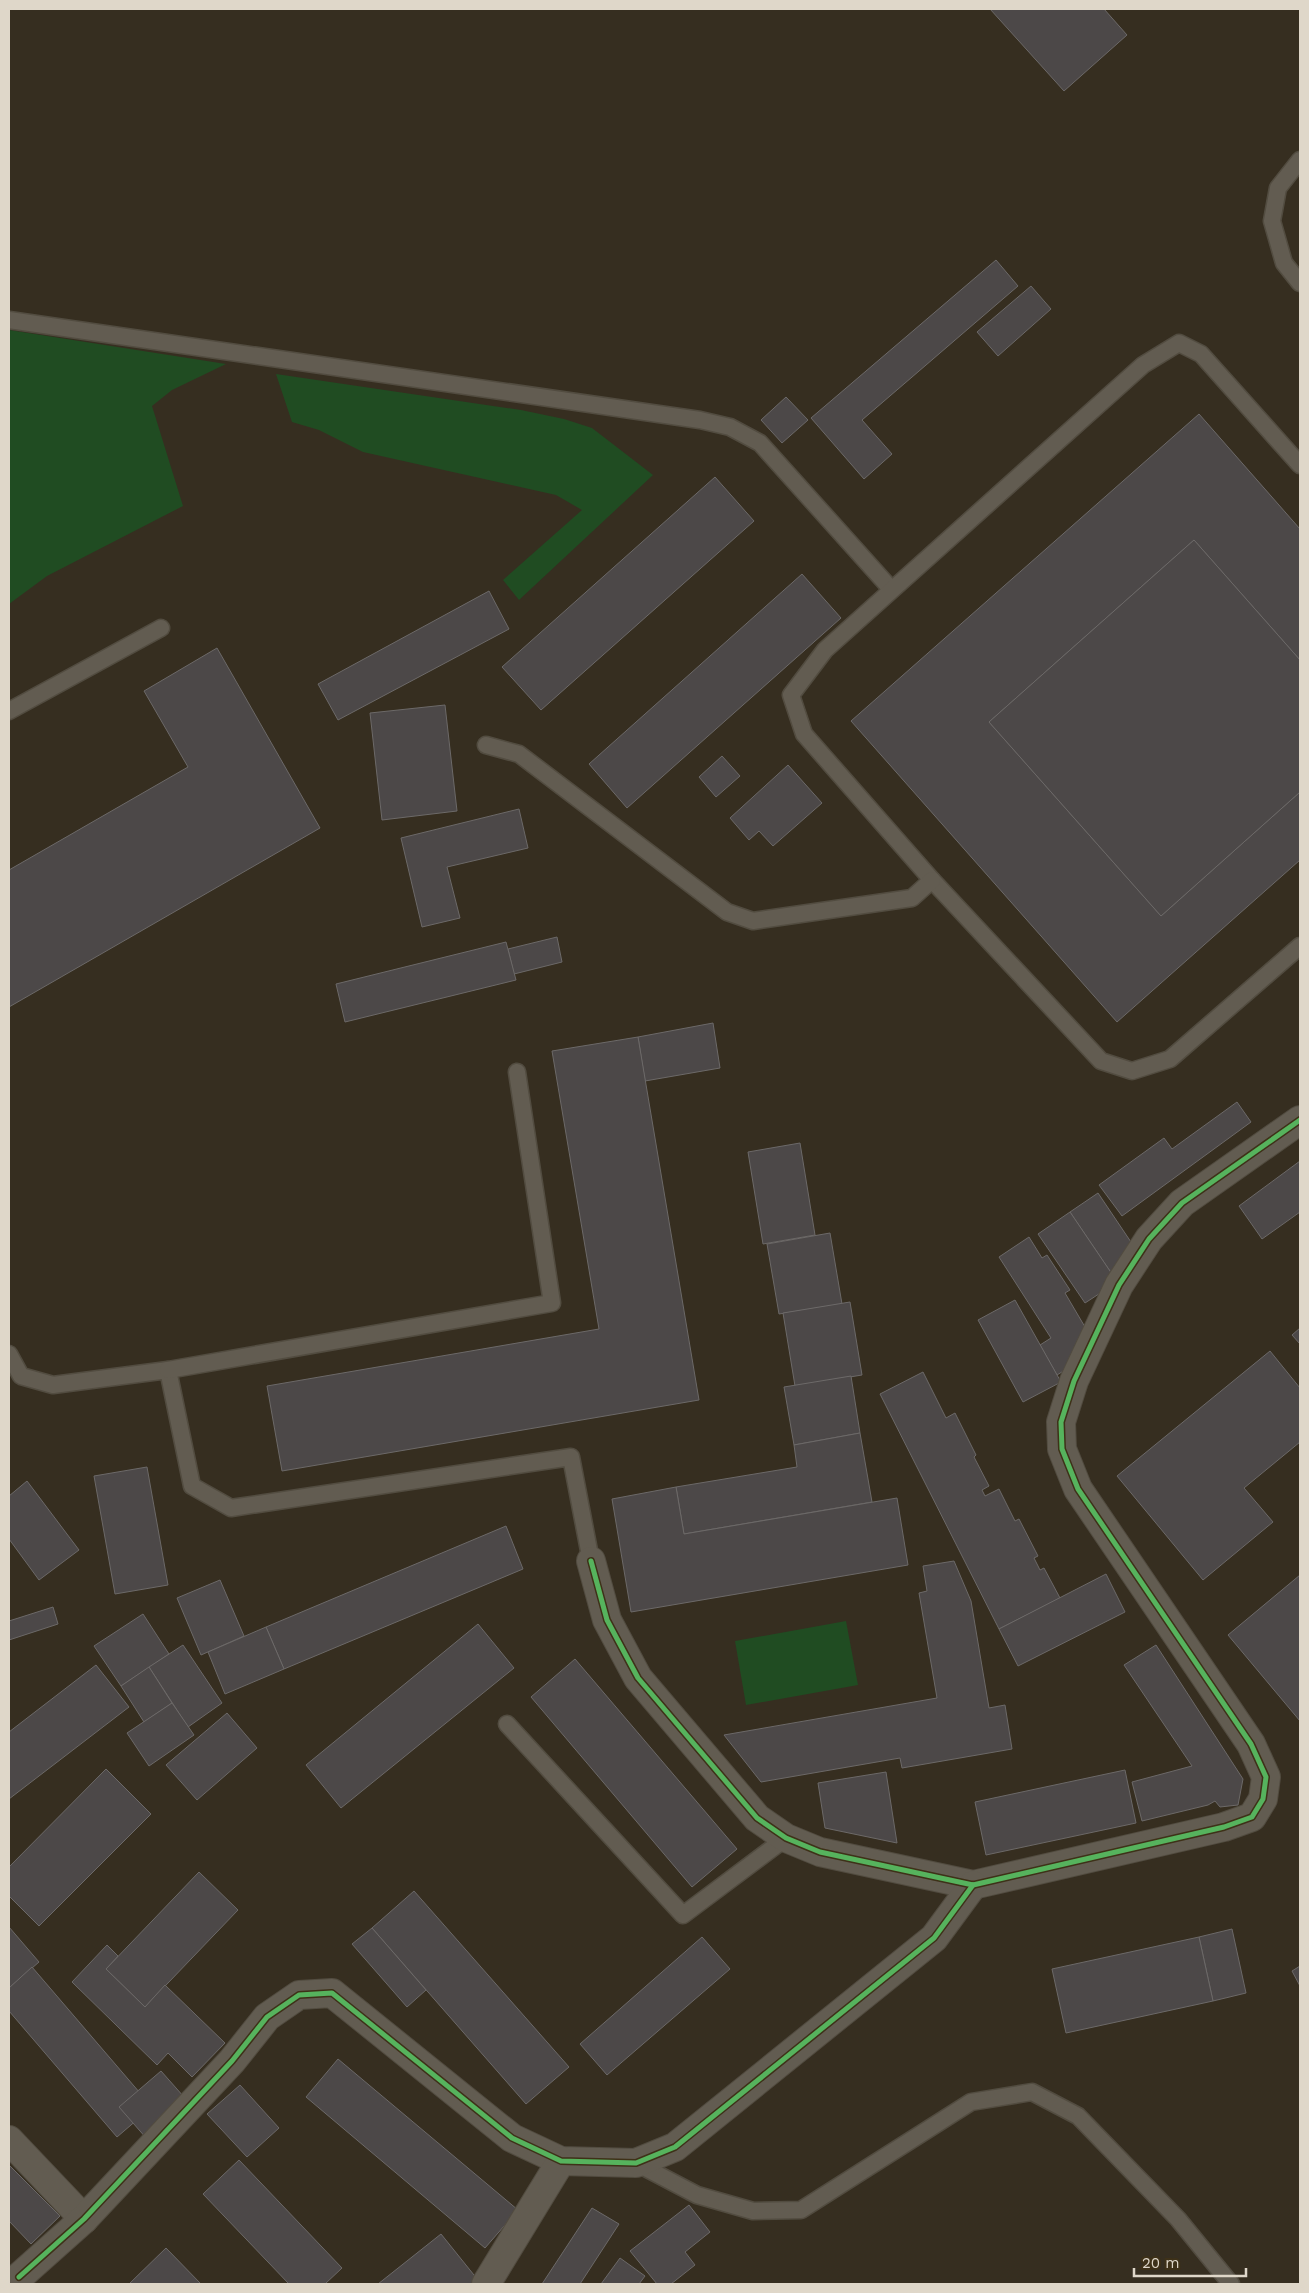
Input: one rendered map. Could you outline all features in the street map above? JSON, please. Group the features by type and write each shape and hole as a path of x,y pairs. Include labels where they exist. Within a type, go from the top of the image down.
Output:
{"street":[{"path":"591,1561 607,1620 638,1678 757,1818 786,1838 820,1852 973,1885 1224,1827 1252,1818 1264,1799 1266,1778 1252,1744 1078,1489 1062,1449 1061,1422 1074,1381 1119,1285 1149,1239 1182,1203 1300,1120"},
{"path":"18,2276 84,2219 232,2061 267,2017 299,1995 332,1993 512,2138 560,2161 636,2163 675,2146 934,1938 973,1885"},
{"path":"9,2140 84,2219"},
{"path":"486,2284 560,2161"}],"lane":[{"path":"1300,160 1278,188 1272,221 1284,263 1300,283"},
{"path":"9,320 690,419 730,427 760,443 891,589"},
{"path":"1300,466 1201,354 1179,343 1143,365 891,589 825,650 791,695 804,734 932,880 1101,1061 1132,1071 1170,1059 1300,946"},
{"path":"9,711 161,628"},
{"path":"486,745 519,754 727,912 753,921 912,898 932,880"},
{"path":"9,1354 21,1376 53,1385 168,1370 552,1303 517,1072"},
{"path":"168,1370 192,1486 230,1508 571,1457 591,1561"},
{"path":"507,1724 683,1915 786,1838"},
{"path":"636,2163 696,2195 753,2210 801,2210 971,2102 1032,2092 1078,2116 1178,2219 1231,2284"}],"green space":[{"path":"9,330 226,364 172,390 152,406 183,506 47,576 9,604"},
{"path":"276,374 521,410 564,419 592,428 653,475 519,600 503,580 582,510 556,495 363,452 319,430 292,422"},
{"path":"846,1621 858,1685 746,1705 735,1641"}],"building":[{"path":"990,9 1104,9 1127,35 1064,91"},
{"path":"996,260 1018,286 862,420 892,454 864,479 811,418"},
{"path":"1031,286 1051,309 998,356 977,332"},
{"path":"786,397 808,420 782,443 761,420"},
{"path":"1199,414 1300,529 1300,660 1194,540 989,722 1161,916 1300,792 1300,860 1117,1022 851,721"},
{"path":"715,477 754,521 541,710 502,667"},
{"path":"1194,540 1300,660 1300,792 1161,916 989,722"},
{"path":"802,574 841,618 627,808 589,764"},
{"path":"489,591 509,629 338,720 318,684"},
{"path":"217,648 320,828 9,1007 9,870 188,767 144,691"},
{"path":"445,705 457,811 382,820 370,713"},
{"path":"722,756 740,776 716,797 699,777"},
{"path":"788,765 822,803 773,846 759,831 749,840 730,818"},
{"path":"519,809 528,848 447,867 460,918 422,927 401,838"},
{"path":"557,937 562,962 514,974 508,949"},
{"path":"506,942 516,980 345,1022 336,984"},
{"path":"713,1023 720,1068 645,1081 638,1037"},
{"path":"638,1037 699,1400 282,1471 267,1386 599,1329 552,1051"},
{"path":"1237,1102 1251,1122 1122,1216 1099,1185 1164,1138 1172,1149"},
{"path":"800,1143 815,1235 763,1244 748,1152"},
{"path":"1300,1161 1300,1212 1262,1239 1239,1206"},
{"path":"1098,1193 1133,1245 1112,1274 1070,1212"},
{"path":"1070,1212 1112,1274 1105,1290 1085,1303 1038,1234"},
{"path":"830,1233 842,1304 779,1314 767,1244"},
{"path":"1029,1237 1042,1258 1047,1255 1070,1290 1065,1293 1085,1327 1075,1364 1057,1375 1040,1345 1051,1338 999,1257"},
{"path":"1015,1300 1061,1382 1023,1402 978,1320"},
{"path":"850,1302 862,1375 795,1386 783,1313"},
{"path":"1300,1328 1300,1344 1292,1335"},
{"path":"1270,1351 1300,1388 1300,1442 1244,1488 1273,1522 1203,1580 1117,1476"},
{"path":"923,1372 946,1418 955,1413 976,1455 974,1457 989,1486 982,1490 985,1496 999,1489 1015,1521 1019,1519 1038,1556 1034,1558 1040,1570 1044,1568 1060,1598 999,1629 880,1394"},
{"path":"851,1376 860,1433 794,1445 784,1387"},
{"path":"860,1433 872,1502 684,1534 676,1487 797,1467 794,1445"},
{"path":"147,1467 168,1585 115,1594 94,1476"},
{"path":"27,1481 79,1550 39,1580 9,1539 9,1496"},
{"path":"676,1487 684,1534 897,1498 908,1565 631,1612 612,1499"},
{"path":"506,1526 523,1569 284,1669 266,1627"},
{"path":"954,1561 971,1601 989,1708 1005,1705 1012,1749 902,1768 900,1758 761,1782 724,1735 937,1698 919,1593 927,1591 923,1566"},
{"path":"1106,1574 1125,1612 1018,1666 999,1629"},
{"path":"1300,1575 1300,1721 1228,1635"},
{"path":"220,1580 244,1636 201,1655 177,1598"},
{"path":"53,1607 58,1624 9,1640 9,1621"},
{"path":"143,1614 169,1654 121,1686 94,1646"},
{"path":"478,1624 514,1668 341,1808 306,1765"},
{"path":"266,1627 284,1669 225,1694 208,1652"},
{"path":"183,1645 222,1703 188,1727 149,1667"},
{"path":"1156,1645 1243,1779 1238,1805 1220,1807 1215,1801 1208,1805 1142,1821 1132,1782 1192,1766 1124,1665"},
{"path":"575,1659 737,1849 692,1887 531,1697"},
{"path":"96,1665 129,1707 9,1799 9,1732"},
{"path":"149,1667 172,1703 144,1722 121,1686"},
{"path":"172,1703 194,1735 149,1766 127,1733"},
{"path":"227,1713 257,1748 197,1800 166,1765"},
{"path":"106,1769 151,1814 39,1926 9,1896 9,1867"},
{"path":"1125,1770 1136,1823 986,1855 975,1802"},
{"path":"886,1772 897,1843 825,1828 818,1783"},
{"path":"199,1872 238,1910 145,2007 106,1969"},
{"path":"414,1891 569,2067 526,2104 372,1928"},
{"path":"9,1927 39,1962 9,1988"},
{"path":"372,1928 426,1990 407,2007 352,1944"},
{"path":"1232,1929 1246,1993 1213,2001 1199,1937"},
{"path":"702,1937 730,1969 607,2075 580,2044"},
{"path":"1199,1937 1213,2001 1066,2033 1052,1969"},
{"path":"107,1945 118,1956 106,1969 145,2007 165,1985 225,2043 192,2077 168,2053 157,2065 72,1982"},
{"path":"1300,1966 1300,1986 1292,1971"},
{"path":"32,1967 152,2107 117,2137 9,2011 9,1988"},
{"path":"338,2059 518,2210 485,2248 306,2097"},
{"path":"161,2071 184,2097 147,2139 119,2107"},
{"path":"240,2085 279,2128 247,2157 207,2114"},
{"path":"239,2160 342,2268 325,2284 289,2284 203,2194"},
{"path":"9,2165 60,2216 31,2244 9,2221"},
{"path":"689,2205 710,2232 685,2252 695,2265 671,2284 657,2284 630,2251"},
{"path":"592,2208 619,2224 580,2284 542,2284"},
{"path":"441,2234 478,2280 473,2284 378,2284"},
{"path":"166,2248 201,2284 129,2284"},
{"path":"620,2258 645,2276 639,2284 601,2284"}],"cycle path":[{"path":"591,1561 607,1620 638,1678 757,1818 786,1838 820,1852 973,1885 1224,1827 1252,1817 1263,1799 1266,1777 1251,1744 1078,1489 1062,1449 1061,1422 1074,1381 1119,1285 1149,1239 1182,1203 1300,1120"},
{"path":"19,2277 84,2219 232,2061 267,2017 299,1995 332,1993 512,2138 561,2161 636,2163 675,2147 934,1938 973,1885"}]}
